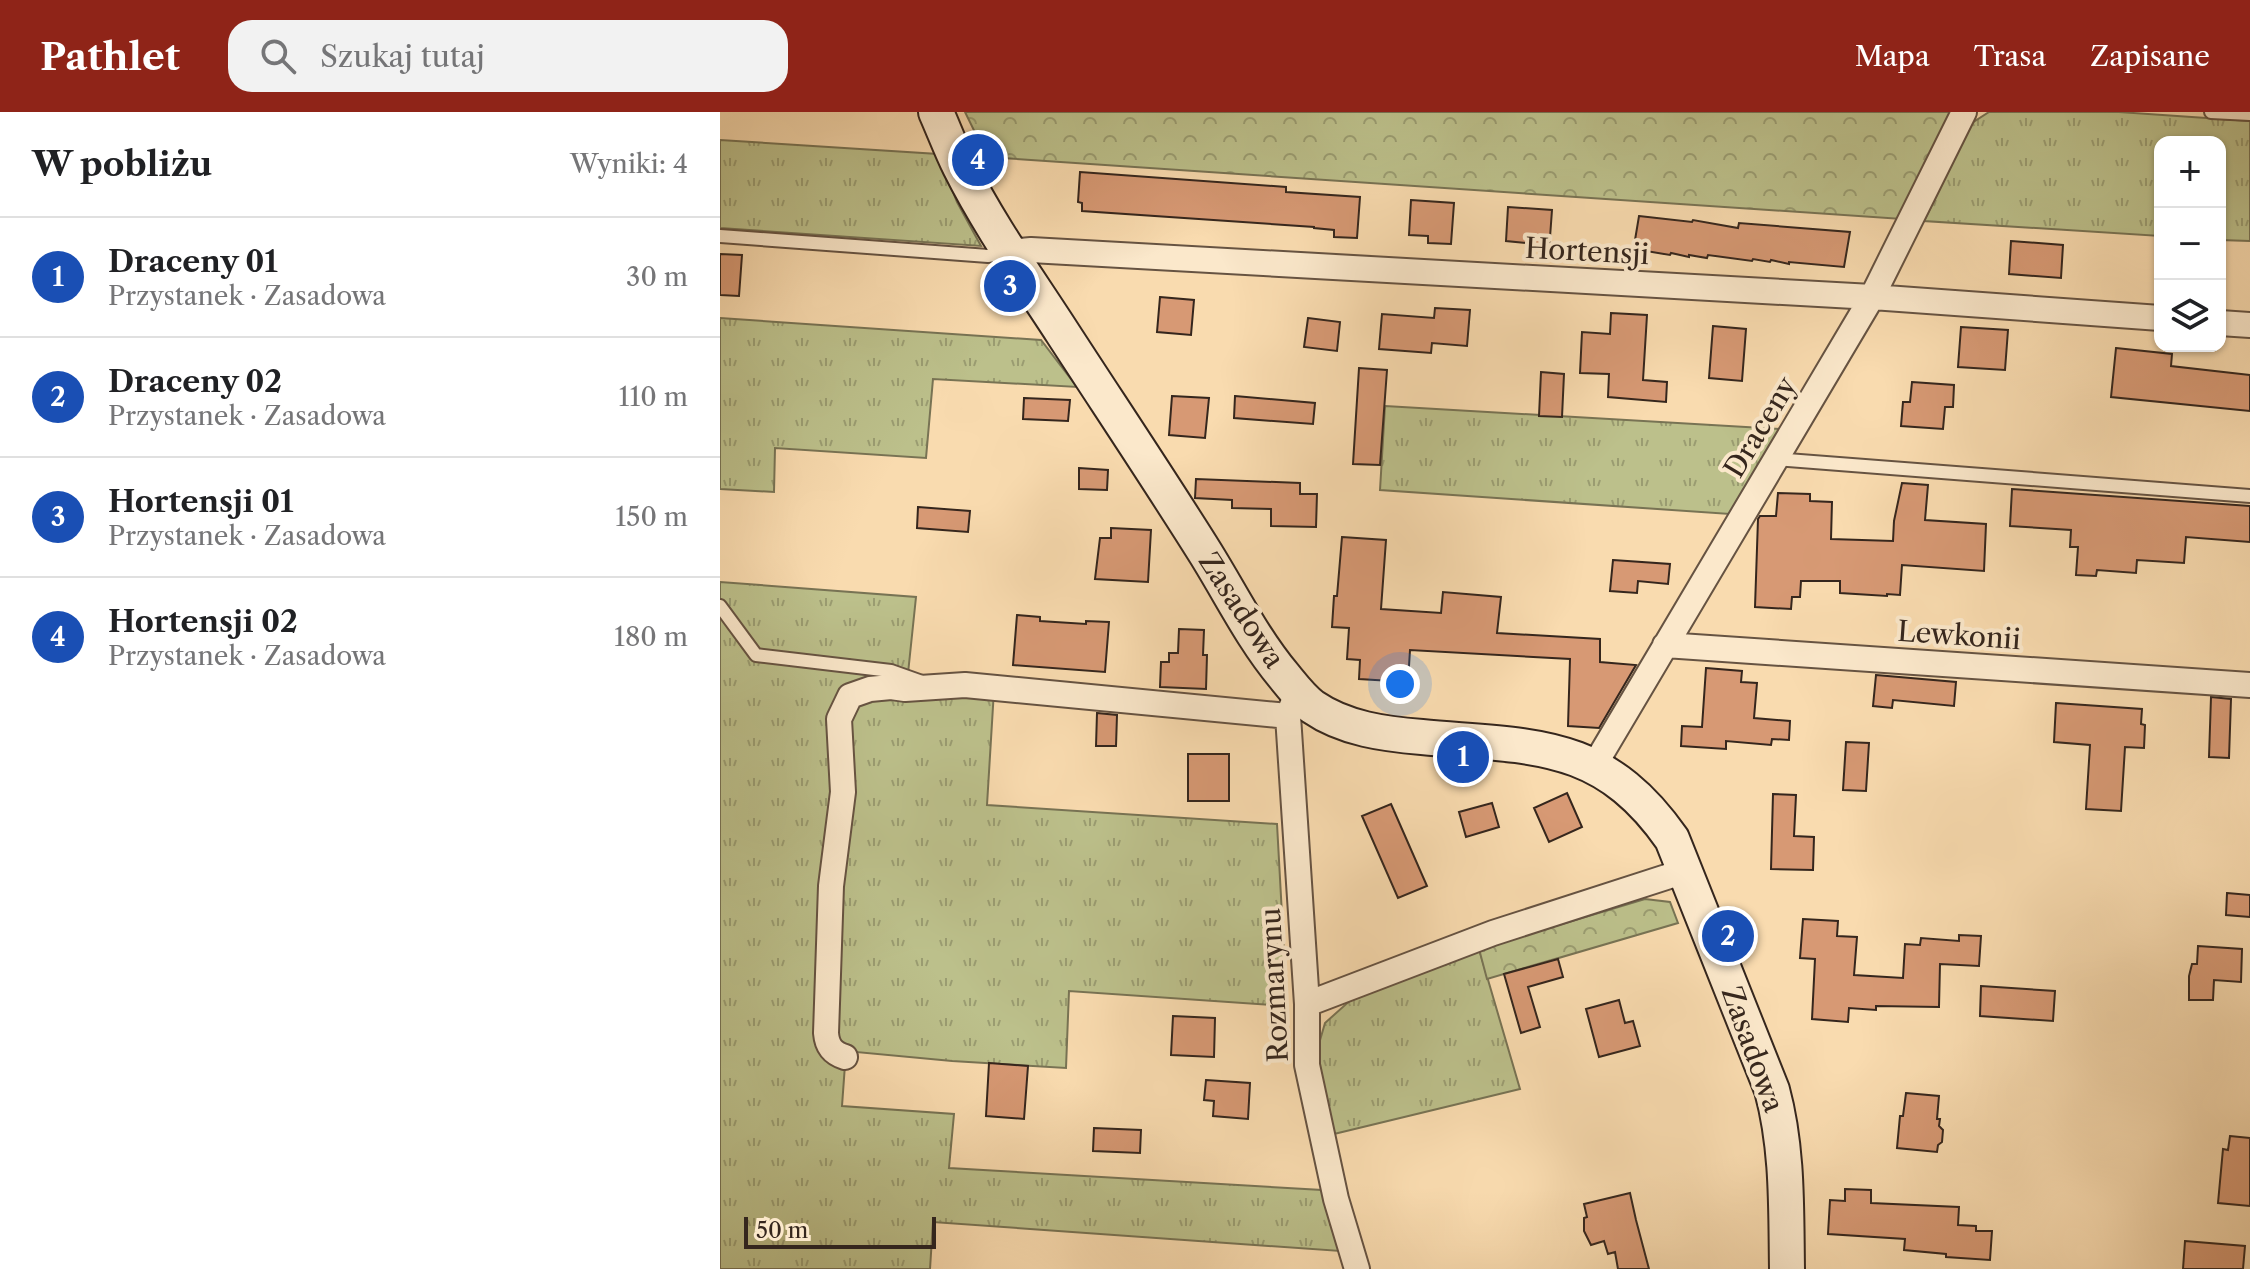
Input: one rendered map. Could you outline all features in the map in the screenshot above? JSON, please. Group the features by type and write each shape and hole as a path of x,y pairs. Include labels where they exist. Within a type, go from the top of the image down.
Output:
{"street":[{"name":"Zasadowa","path":"936,112 960,166 1010,252 1208,556 1294,705 1314,707 1358,728 1399,736 1521,745 1557,751 1594,766 1628,788 1654,814 1672,839 1772,1090 1785,1164 1787,1269"},
{"name":"Draceny","path":"1594,766 1872,297 1964,112"},
{"name":"Hortensji","path":"1010,252 1063,252 1872,297 2154,318"},
{"path":"2226,323 2250,325"},
{"name":"Lewkonii","path":"1665,645 2250,685"},
{"path":"845,1057 827,1044 826,1033 831,886 843,792 839,719 850,696 870,689 965,685 1294,705"},
{"name":"Rozmarynu","path":"1294,705 1307,1065 1336,1199 1357,1269"},
{"path":"1307,1004 1493,933 1685,871"}],"lane":[{"path":"2211,112 2250,114"},
{"path":"720,236 988,256 1010,252"},
{"path":"1776,459 2250,496"},
{"path":"720,606 756,655 891,671 932,686"}],"green space":[{"path":"965,112 1951,112 1902,219 987,157"},
{"path":"1989,112 2119,112 2250,121 2250,241 2226,240 2226,136 2154,136 2154,236 1924,221 1972,123"},
{"path":"720,140 938,154 957,202 981,246 720,228"},
{"path":"720,318 1041,340 1077,387 933,379 926,458 775,448 774,492 720,489"},
{"path":"1385,406 1780,429 1730,514 1380,490"},
{"path":"720,582 916,597 907,683 994,690 987,805 1277,824 1287,1006 1069,991 1066,1068 846,1051 842,1106 954,1114 949,1168 1322,1190 1340,1251 933,1222 930,1269 720,1269"},
{"path":"1645,899 1670,902 1678,923 1487,979 1479,949"},
{"path":"1479,949 1520,1089 1334,1134 1316,1054 1325,1023 1354,997"}],"building":[{"path":"1080,172 1286,187 1286,192 1360,197 1357,238 1334,237 1334,230 1314,227 1082,211 1082,203 1078,202"},
{"path":"1411,200 1454,203 1451,244 1428,243 1428,236 1409,235"},
{"path":"1508,207 1552,210 1549,251 1526,249 1526,243 1506,241"},
{"path":"1639,216 1693,220 1738,228 1739,223 1850,232 1844,267 1708,255 1707,258 1689,257 1640,250 1641,247 1634,246"},
{"path":"2011,241 2063,245 2061,278 2009,274"},
{"path":"720,254 742,255 739,296 720,295"},
{"path":"1160,297 1194,300 1191,335 1157,332"},
{"path":"1435,308 1470,310 1467,346 1432,343 1431,353 1379,349 1382,314 1434,318"},
{"path":"1611,313 1647,315 1643,380 1667,382 1666,402 1608,397 1609,374 1580,373 1582,332 1610,334"},
{"path":"1308,318 1340,322 1337,351 1304,347"},
{"path":"1713,326 1746,329 1742,381 1709,378"},
{"path":"1961,327 2008,330 2005,370 1958,367"},
{"path":"2116,348 2172,354 2171,366 2250,375 2250,411 2111,397"},
{"path":"1359,368 1387,370 1380,465 1353,464"},
{"path":"1541,372 1564,374 1562,417 1539,416"},
{"path":"1912,382 1954,385 1953,407 1945,407 1943,429 1901,426 1903,402 1910,402"},
{"path":"1172,396 1209,398 1205,438 1169,435"},
{"path":"1235,396 1315,403 1313,424 1234,418"},
{"path":"1024,398 1070,400 1068,421 1023,419"},
{"path":"1079,468 1108,470 1107,490 1079,489"},
{"path":"1196,479 1300,483 1300,494 1317,494 1316,527 1271,526 1271,509 1232,508 1232,500 1195,498"},
{"path":"1902,483 1928,485 1925,520 1986,524 1984,571 1902,565 1900,595 1840,593 1840,581 1801,581 1800,597 1792,597 1791,609 1755,607 1758,519 1760,516 1776,516 1778,493 1810,494 1810,501 1832,502 1831,539 1893,541"},
{"path":"2012,489 2250,506 2250,542 2186,537 2184,563 2137,560 2136,573 2097,570 2096,576 2076,575 2078,547 2070,547 2071,530 2010,526"},
{"path":"918,507 970,511 968,532 917,528"},
{"path":"1111,528 1151,530 1148,582 1095,579 1100,538 1111,538"},
{"path":"1342,537 1386,540 1381,609 1441,613 1443,592 1501,597 1497,633 1600,639 1600,662 1636,665 1599,728 1568,726 1570,659 1410,650 1408,682 1359,679 1360,660 1347,659 1349,628 1332,627"},
{"path":"1613,560 1670,564 1668,584 1638,581 1637,593 1610,591"},
{"path":"1017,615 1040,617 1040,621 1109,622 1105,672 1013,665"},
{"path":"1179,629 1204,630 1206,689 1160,687 1161,662 1169,662 1169,653 1178,653"},
{"path":"1706,668 1742,671 1741,682 1757,683 1754,718 1790,721 1789,740 1772,739 1771,745 1726,741 1726,749 1681,746 1682,726 1702,727"},
{"path":"1876,675 1956,682 1954,706 1893,700 1892,708 1873,706"},
{"path":"2211,697 2231,699 2229,758 2209,757"},
{"path":"2056,703 2142,709 2144,748 2125,747 2121,811 2086,809 2090,745 2054,742"},
{"path":"1097,713 1117,715 1116,746 1096,746"},
{"path":"1846,742 1869,743 1866,791 1843,790"},
{"path":"1188,754 1229,754 1229,801 1188,801"},
{"path":"1567,793 1582,827 1549,842 1534,808"},
{"path":"1773,794 1796,795 1794,836 1814,837 1813,870 1771,869"},
{"path":"1492,803 1499,827 1466,837 1459,812"},
{"path":"1391,804 1427,886 1398,898 1362,816"},
{"path":"2227,893 2250,895 2250,917 2226,915"},
{"path":"1803,919 1838,921 1837,936 1857,937 1854,975 1903,978 1905,944 1920,945 1921,938 1959,941 1959,935 1981,936 1979,966 1940,964 1939,1007 1849,1008 1848,1022 1812,1019 1815,959 1800,958"},
{"path":"2198,946 2242,949 2241,982 2214,980 2213,1000 2189,1000 2189,976 2192,964 2197,964"},
{"path":"1558,959 1563,977 1528,987 1540,1027 1521,1033 1504,974"},
{"path":"1981,986 2055,991 2053,1021 1980,1016"},
{"path":"1619,1000 1625,1023 1633,1021 1640,1046 1599,1057 1586,1009"},
{"path":"1173,1016 1215,1018 1214,1057 1171,1055"},
{"path":"989,1063 1028,1066 1024,1119 986,1116"},
{"path":"1206,1080 1250,1083 1248,1119 1213,1116 1214,1101 1204,1100"},
{"path":"1906,1093 1939,1096 1937,1119 1940,1119 1939,1126 1943,1130 1937,1152 1897,1148"},
{"path":"1094,1128 1141,1130 1140,1153 1093,1151"},
{"path":"2230,1136 2250,1138 2250,1206 2218,1203 2223,1149 2228,1150"},
{"path":"1845,1189 1871,1190 1871,1203 1959,1207 1958,1225 1976,1226 1976,1231 1992,1231 1990,1260 1904,1250 1905,1239 1828,1234 1830,1200 1845,1201"},
{"path":"1630,1193 1649,1269 1618,1269 1615,1252 1608,1254 1604,1241 1591,1245 1584,1231 1584,1218 1587,1217 1584,1204"},
{"path":"2185,1241 2245,1246 2243,1269 2183,1269"}],"place":[{"name":"Hortensji 02","path":"978,160"},
{"name":"Hortensji 01","path":"1010,286"},
{"name":"Draceny 01","path":"1463,757"},
{"name":"Draceny 02","path":"1728,936"}]}
